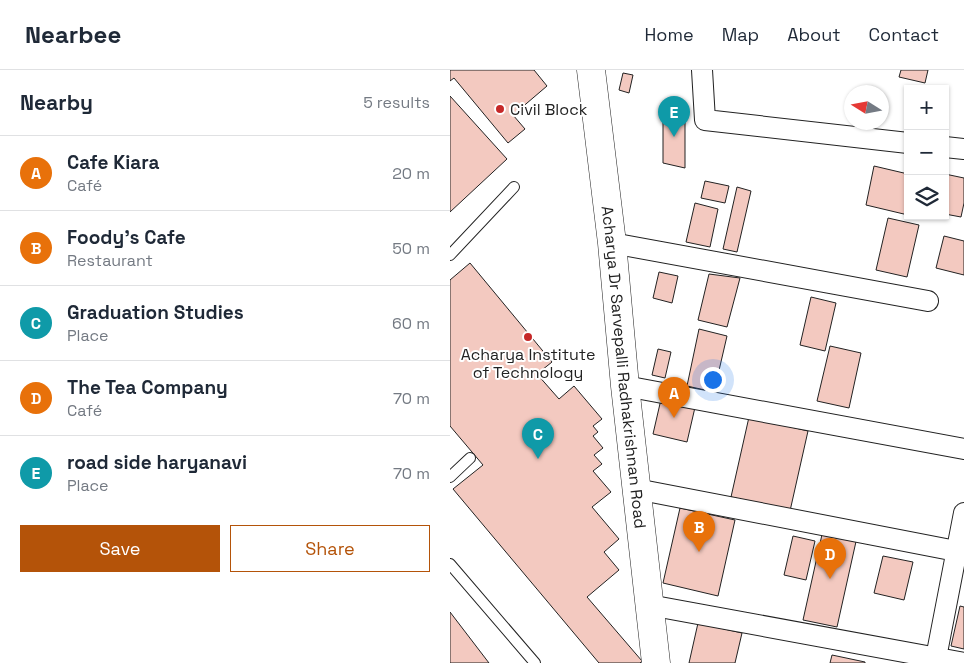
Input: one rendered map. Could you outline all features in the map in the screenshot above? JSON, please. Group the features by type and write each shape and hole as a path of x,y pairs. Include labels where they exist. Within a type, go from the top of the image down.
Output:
{"street":[{"name":"Acharya Dr Sarvepalli Radhakrishnan Road","path":"591,70 612,243 625,386 656,663"},
{"path":"702,70 705,120 904,143"},
{"path":"949,147 964,149"},
{"path":"612,243 928,301"},
{"path":"625,386 964,448"},
{"path":"636,488 956,551"},
{"path":"935,660 964,512"},
{"path":"649,605 935,660 964,663"}],"lane":[{"path":"450,255 514,187"},
{"path":"450,477 470,458"},
{"path":"450,564 535,663"}],"building":[{"name":"Civil Block","path":"450,70 534,70 547,86 513,115 525,129 508,143 454,78 450,81"},
{"path":"901,70 928,70 925,83 899,77"},
{"path":"623,73 633,75 629,93 619,90"},
{"path":"450,96 507,159 450,212"},
{"path":"663,108 685,111 685,168 663,163"},
{"path":"874,166 904,173 904,214 866,205"},
{"path":"949,175 964,178 964,203 961,217 949,215"},
{"path":"705,181 729,186 725,203 701,198"},
{"path":"737,187 751,191 737,252 723,249"},
{"path":"695,203 718,209 710,247 686,242"},
{"path":"888,218 919,225 907,277 876,270"},
{"path":"944,236 964,241 964,275 936,268"},
{"path":"470,263 552,362 537,374 559,399 574,386 602,419 593,426 598,432 593,436 603,448 594,455 602,464 593,471 611,492 592,507 619,539 604,552 619,570 587,597 642,661 640,663 599,663 453,489 483,465 450,426 450,280"},
{"path":"659,272 678,276 672,303 653,298"},
{"path":"709,274 740,278 727,327 698,320"},
{"path":"811,297 836,303 825,351 800,345"},
{"path":"699,329 727,336 714,392 687,386"},
{"path":"830,346 861,353 849,408 817,401"},
{"path":"658,349 671,352 665,378 652,375"},
{"path":"662,395 696,403 687,442 653,434"},
{"path":"749,417 808,431 790,511 731,497"},
{"path":"680,508 735,520 718,596 663,583"},
{"path":"823,530 857,537 837,627 803,620"},
{"path":"793,536 815,541 806,580 784,575"},
{"path":"883,556 913,562 904,600 874,593"},
{"path":"960,606 964,607 964,649 951,646"},
{"path":"450,612 489,663 450,663"},
{"path":"698,623 742,633 735,663 689,663"},
{"path":"832,655 865,662 865,663 830,663"}],"place":[{"name":"Civil Block","path":"500,109"},
{"name":"road side haryanavi","path":"674,137"},
{"name":"Acharya Institute of Technology","path":"528,337"},
{"name":"Cafe Kiara","path":"674,418"},
{"name":"Graduation Studies","path":"538,459"},
{"name":"Foody's Cafe","path":"699,552"},
{"name":"The Tea Company","path":"830,579"}]}
